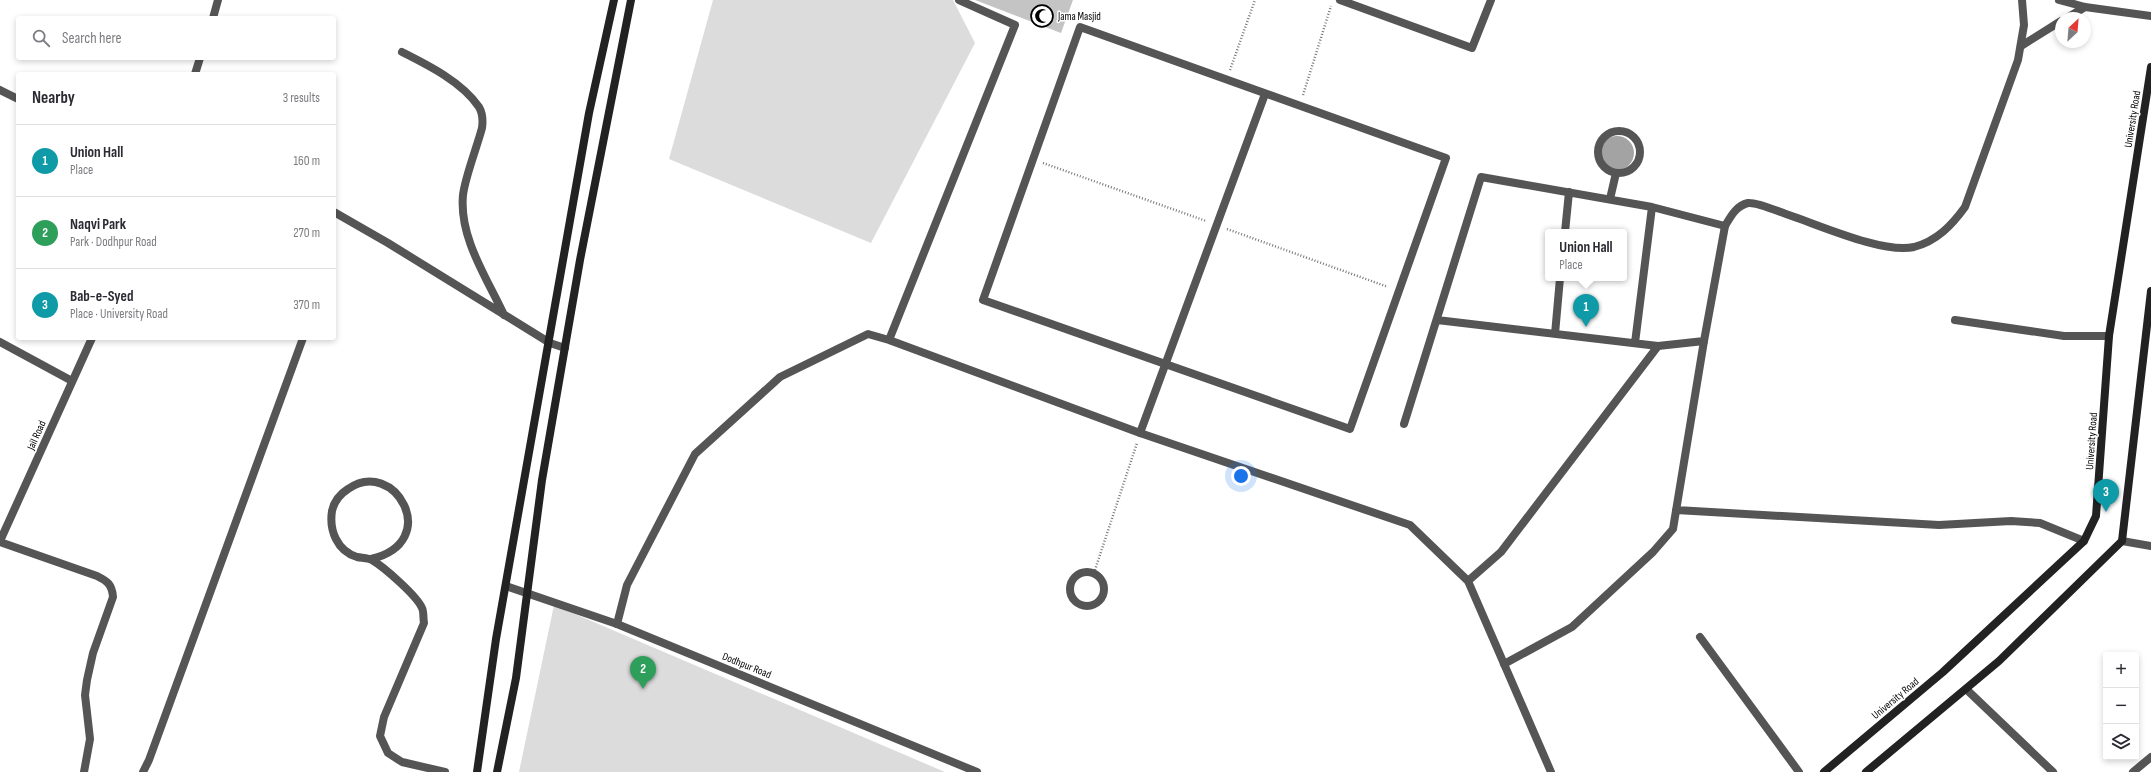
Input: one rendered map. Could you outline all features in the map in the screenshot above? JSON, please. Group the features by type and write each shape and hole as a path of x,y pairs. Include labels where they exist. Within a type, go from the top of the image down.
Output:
{"main road":[{"path":"477,772 506,586 550,343 589,113 614,0"},
{"path":"497,772 516,678 542,480 565,348 631,0"},
{"name":"University Road","path":"1824,772 1942,672 2084,541 2096,516 2109,336 2151,67"},
{"path":"1866,772 1999,661 2122,541 2151,291"}],"street":[{"path":"214,16 218,0"},
{"path":"889,340 1015,25 959,0"},
{"path":"1340,0 1472,48 1491,0"},
{"path":"1504,664 1572,627 1653,552 1673,529 1704,341 1725,226 1734,210 1749,203 1770,208 1882,247 1913,247 1931,240 1951,226 1965,206 2018,60 2024,25 2022,0"},
{"path":"2059,0 2085,7 2151,16"},
{"path":"2077,12 2085,7"},
{"path":"2021,46 2055,25"},
{"path":"1080,28 1265,94 1446,158 1350,429 984,300 1080,28"},
{"path":"402,52 426,64 455,83 480,108 483,117 482,128 463,195 464,219 468,239 504,315"},
{"path":"196,72 199,60"},
{"path":"0,90 16,98"},
{"path":"1140,433 1265,94"},
{"path":"1615,132 1623,132 1631,135 1637,141 1640,148 1640,156 1637,164 1631,170 1624,173 1616,173 1608,170 1602,164 1599,157 1599,148 1602,141 1608,135 1615,132"},
{"path":"1610,199 1616,173"},
{"path":"1404,424 1481,177 1652,207 1725,226"},
{"path":"1565,229 1569,192"},
{"path":"1635,343 1652,207"},
{"path":"336,213 388,243 550,343 565,348"},
{"path":"1555,334 1560,281"},
{"path":"1437,320 1658,346 1704,341"},
{"path":"1955,320 2064,336 2109,336"},
{"path":"617,624 627,585 695,454 780,377 868,334 889,340 1140,433 1410,525 1468,581 1552,772"},
{"name":"Jail Road","path":"0,542 91,340"},
{"path":"143,772 149,760 302,340"},
{"path":"0,342 72,382"},
{"path":"1468,581 1501,552 1658,346"},
{"path":"371,559 386,556 398,547 406,534 408,519 405,504 396,492 383,484 368,482 353,486 341,494 333,507 331,522 334,537 343,549 356,557 371,559 410,591 422,608 424,623 384,717 380,736 388,753 402,762 445,772"},
{"path":"1676,510 1939,525 2011,521 2033,522 2040,523 2084,541"},
{"path":"2122,541 2151,546"},
{"path":"0,542 97,576 108,581 112,588 110,606 93,653 87,680 85,695 90,739 84,772"},
{"path":"1088,572 1094,573 1102,581 1104,586 1102,597 1093,605 1082,605 1077,603 1070,594 1071,583 1078,574 1088,572"},
{"name":"Dodhpur Road","path":"506,586 617,624 977,772"},
{"path":"1700,637 1798,772"},
{"path":"1966,689 2050,771"},
{"path":"2133,772 2151,757"}],"path":[{"path":"1227,80 1255,0"},
{"path":"1299,106 1333,0"},
{"path":"1094,573 1140,433"}],"shaded area":[{"path":"713,0 953,0 975,43 871,243 669,159"},
{"path":"1614,136 1620,136 1624,137 1631,143 1634,153 1633,160 1627,167 1620,170 1614,170 1610,169 1603,163 1600,156 1600,150 1601,146 1607,139"},
{"path":"554,605 945,772 519,772"}],"building":[{"name":"Jama Masjid","path":"975,0 1073,0 1061,33"}],"place":[{"name":"Jama Masjid","path":"1042,16"},
{"name":"Union Hall","path":"1586,327"},
{"name":"Bab-e-Syed","path":"2106,512"},
{"name":"Naqvi Park","path":"643,689"}]}
